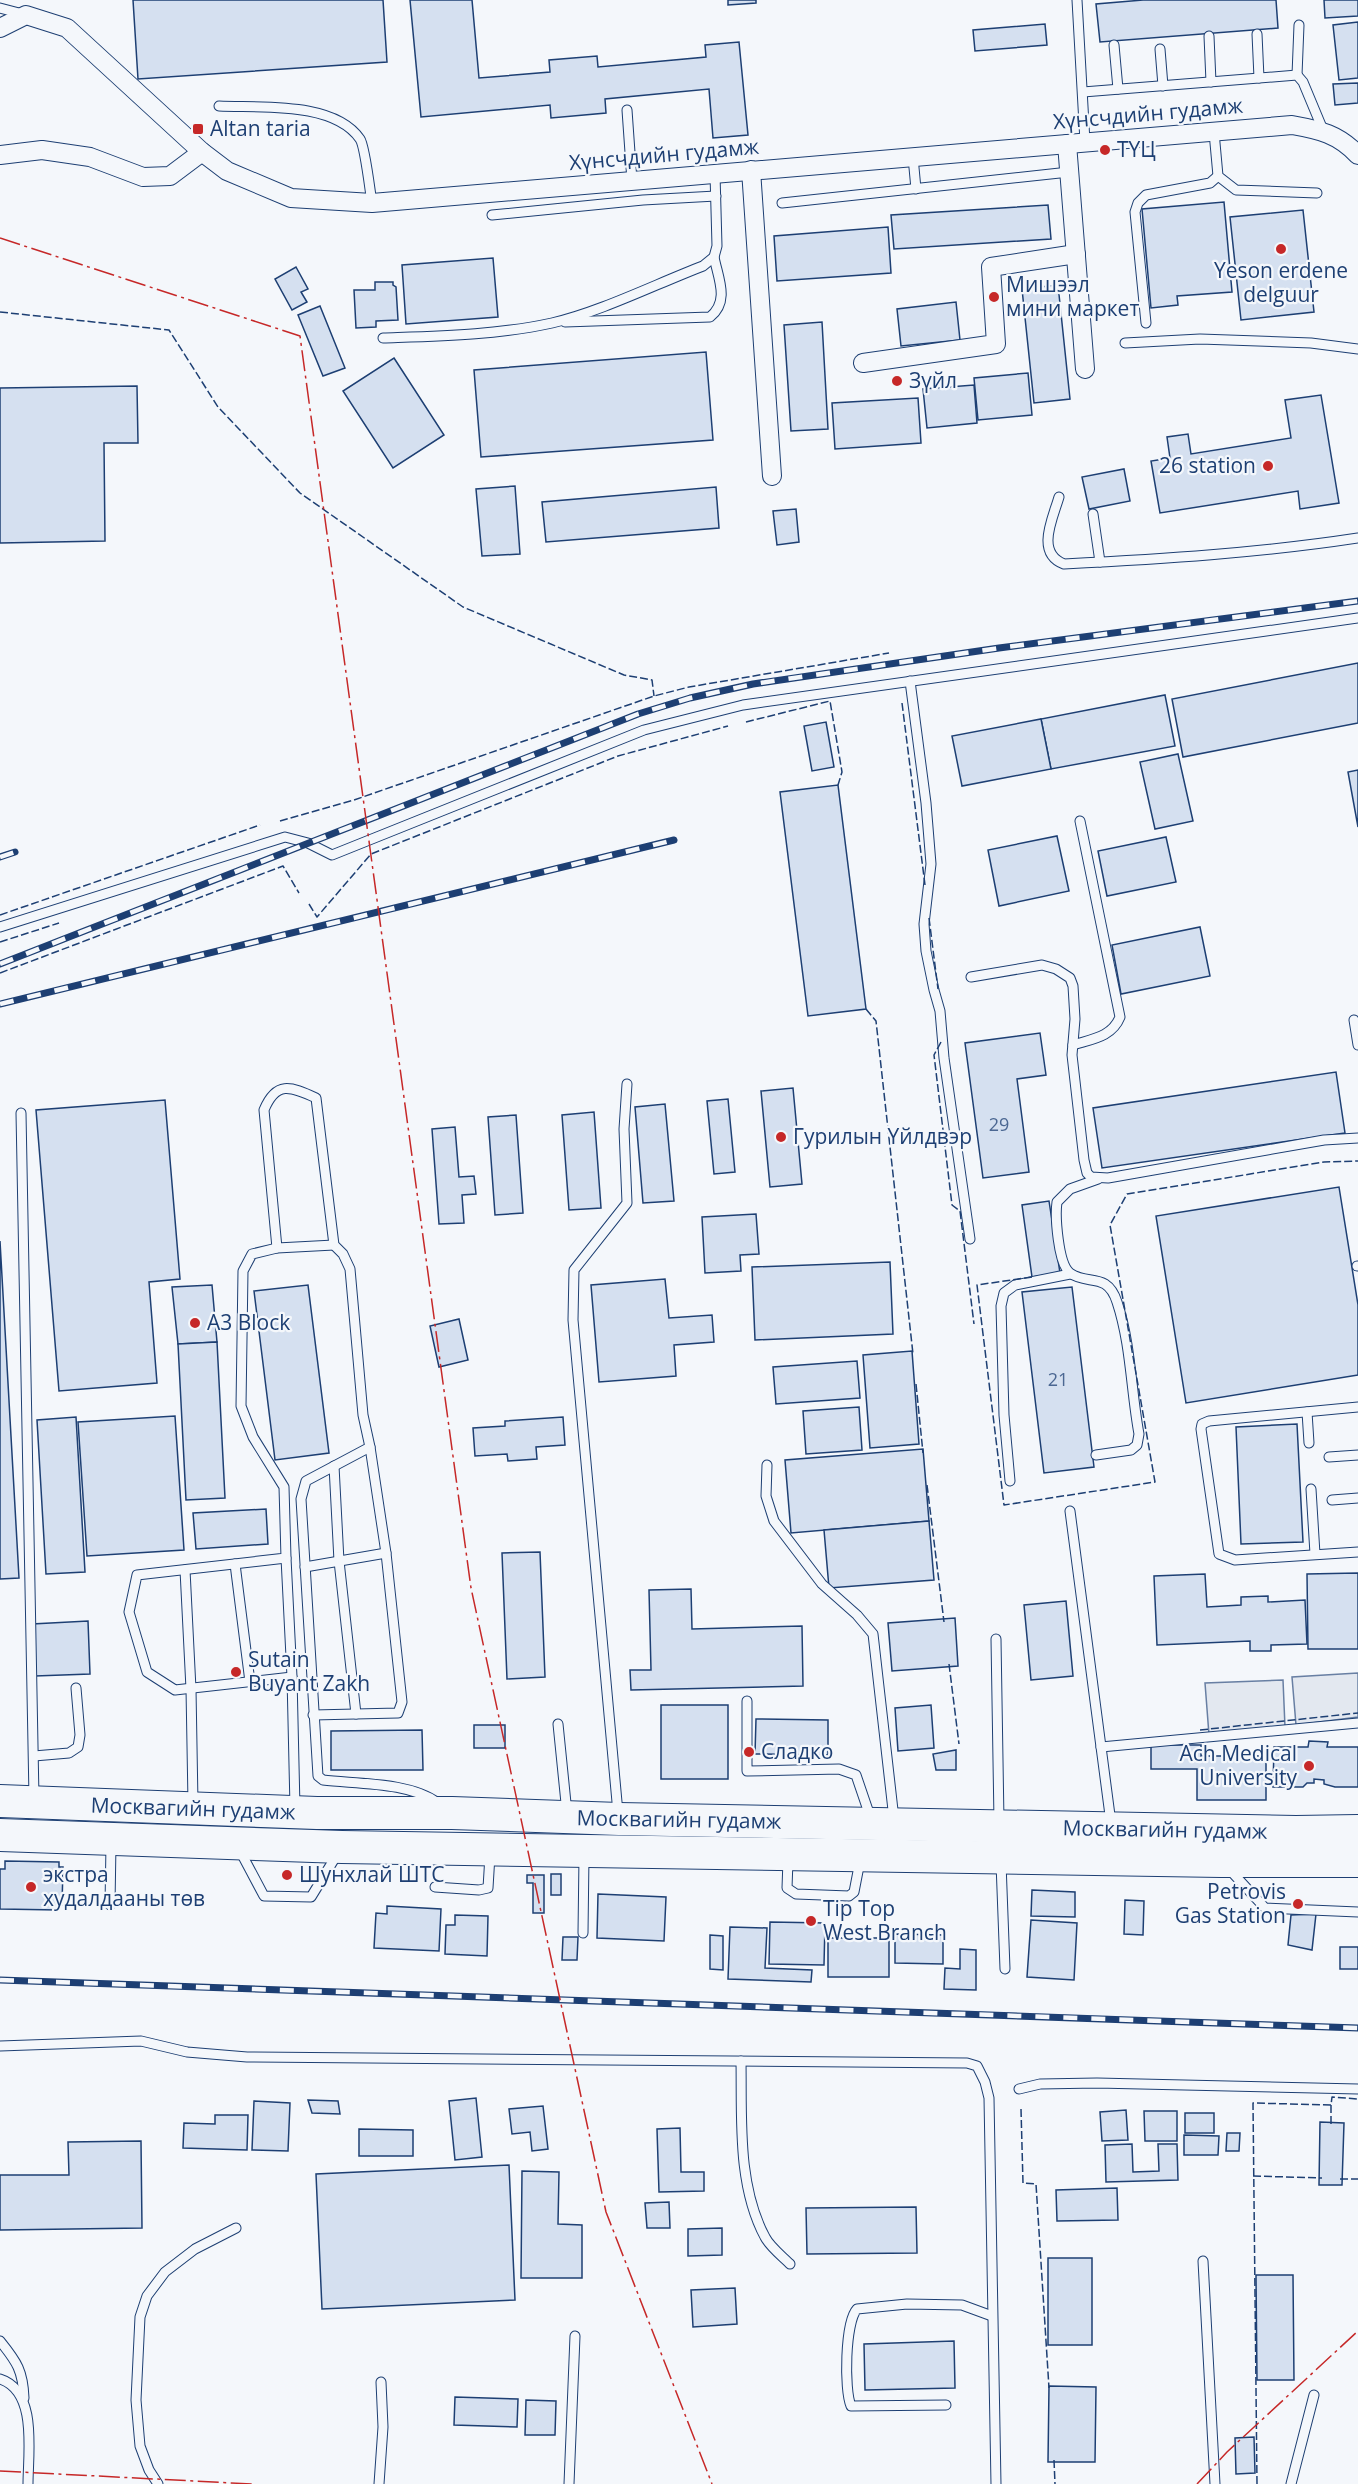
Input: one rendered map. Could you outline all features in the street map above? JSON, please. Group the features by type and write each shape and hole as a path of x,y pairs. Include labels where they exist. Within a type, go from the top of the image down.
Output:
{"highway":[{"name":"Москвагийн гудамж","path":"0,1801 295,1813 452,1813 567,1818 999,1827 1358,1831"},
{"name":"Москвагийн гудамж","path":"0,1835 342,1847 1221,1861 1358,1861"}],"street":[{"path":"0,28 26,15"},
{"name":"Хүнсчдийн гудамж","path":"26,15 67,28 202,152 227,171 291,198 372,203 1293,125 1323,130 1347,144 1358,155"},
{"path":"1076,143 1069,171 1085,369"},
{"path":"0,155 42,150 90,157 143,177 171,176 202,152"},
{"path":"751,170 772,476"},
{"path":"863,363 996,344 991,267 1076,254"}],"lane":[{"path":"1076,143 1083,92 1077,0"},
{"path":"0,8 26,15"},
{"path":"1299,25 1297,75 1303,82 1323,130"},
{"path":"1257,34 1259,78"},
{"path":"1209,36 1211,82"},
{"path":"1114,45 1118,89"},
{"path":"1160,49 1162,86"},
{"path":"1083,92 1297,75"},
{"path":"219,106 314,111 339,120 361,140 372,203"},
{"path":"627,110 632,181"},
{"path":"1214,132 1218,176 1236,190 1317,193"},
{"path":"913,157 916,189"},
{"path":"782,203 1069,171"},
{"path":"382,338 476,335 554,322 710,316 717,311 723,299 714,257 717,246 715,174"},
{"path":"1146,323 1135,212 1138,203 1146,195 1210,183 1218,176"},
{"path":"492,215 643,200 716,196"},
{"path":"554,322 704,266 714,257"},
{"path":"1125,343 1200,339 1311,344 1358,349"},
{"path":"1059,497 1048,534 1049,551 1055,561 1064,564 1176,559 1358,538"},
{"path":"1093,514 1100,562"},
{"path":"0,927 285,837 308,843 333,855 644,730 743,705 1358,618"},
{"path":"910,681 926,803 931,864 924,924 934,990 940,1011 950,1103 970,1239"},
{"path":"1072,1045 1106,1035 1116,1027 1120,1017 1080,821"},
{"path":"971,977 1042,965 1064,972 1071,978 1075,1019 1072,1045 1084,1160 1087,1173 1098,1179"},
{"path":"1354,1020 1358,1045"},
{"path":"619,1819 573,1320 574,1270 627,1203 624,1129 627,1084"},
{"path":"277,1248 264,1110 270,1095 284,1088 299,1090 316,1098 334,1245 343,1254 350,1269 363,1415 386,1552 402,1702 398,1713 313,1715"},
{"path":"21,1113 34,1802"},
{"path":"1070,1274 1064,1267 1061,1256 1057,1202 1070,1189 1098,1179 1324,1140 1358,1138"},
{"path":"295,1813 284,1487 253,1437 241,1406 243,1270 252,1254 277,1248 334,1245"},
{"path":"1010,1480 1004,1404 1001,1306 1004,1293 1015,1285 1070,1274 1102,1282 1114,1293 1125,1338 1139,1434 1137,1446 1131,1450 1096,1455"},
{"path":"1358,1407 1209,1421 1202,1424 1201,1429 1219,1554 1235,1560 1358,1552"},
{"path":"1307,1412 1309,1443"},
{"path":"370,1447 306,1481 300,1499 318,1776 320,1779 426,1794 452,1813"},
{"path":"1329,1457 1358,1455"},
{"path":"767,1465 766,1496 774,1521 822,1584 857,1615 873,1634 883,1824"},
{"path":"334,1466 339,1561 356,1714"},
{"path":"1311,1489 1316,1554"},
{"path":"1332,1500 1358,1498"},
{"path":"1070,1511 1111,1829"},
{"path":"305,1567 386,1552"},
{"path":"286,1558 137,1575 129,1612 147,1672 175,1690 292,1677"},
{"path":"235,1564 250,1682"},
{"path":"185,1570 191,1689 193,1809"},
{"path":"996,1639 999,1827"},
{"path":"34,1756 69,1753 78,1747 80,1735 76,1688"},
{"path":"747,1701 747,1771 839,1769 856,1775 883,1824"},
{"path":"1101,1748 1358,1723"},
{"path":"558,1724 567,1818"},
{"path":"110,1905 111,1838"},
{"path":"235,1842 264,1896 282,1897 311,1897 342,1847"},
{"path":"435,1887 478,1890 488,1888 490,1849"},
{"path":"583,1933 584,1851"},
{"path":"1001,1857 1005,1969"},
{"path":"1221,1861 1265,1908 1358,1912"},
{"path":"0,2046 141,2041 187,2052 247,2057 741,2061 977,2066 982,2073 988,2098 996,2484"},
{"path":"741,2061 744,2152 752,2204 765,2239 790,2264"},
{"path":"1019,2089 1040,2084 1096,2083 1358,2089"},
{"path":"159,2484 149,2470 140,2446 136,2400 140,2317 147,2296 165,2272 195,2250 236,2228"},
{"path":"1203,2261 1215,2484"},
{"path":"946,2405 851,2406 847,2345 852,2317 857,2309 907,2304 962,2305 993,2316"},
{"path":"569,2484 575,2336"},
{"path":"0,2341 14,2357 23,2375 28,2423 28,2484"},
{"path":"0,2379 13,2385 24,2400"},
{"path":"379,2484 383,2427 381,2382"},
{"path":"1291,2484 1314,2395"}],"shaded area":[{"path":"1358,1673 1358,1717 1296,1725 1292,1677"},
{"path":"1283,1680 1285,1727 1209,1735 1205,1683"}],"building":[{"path":"133,0 383,0 387,62 138,79"},
{"path":"410,0 472,0 479,78 550,72 549,60 597,56 598,67 706,57 705,45 739,42 748,135 713,138 709,89 605,99 606,113 551,118 550,105 421,117"},
{"path":"728,0 756,0 756,3 728,5"},
{"path":"1143,0 1276,0 1278,28 1100,42 1096,4"},
{"path":"1324,0 1358,0 1358,16 1325,18"},
{"path":"1358,22 1358,78 1339,80 1333,25"},
{"path":"1045,24 1047,45 975,51 973,30"},
{"path":"1358,83 1358,103 1335,105 1333,84"},
{"path":"1224,202 1232,292 1177,296 1178,305 1151,308 1142,209"},
{"path":"1048,205 1051,239 894,249 891,215"},
{"path":"1303,210 1314,312 1241,320 1230,217"},
{"path":"888,227 891,273 777,281 774,236"},
{"path":"493,258 498,317 406,324 402,265"},
{"path":"296,267 308,289 301,292 307,302 292,310 275,279"},
{"path":"375,282 393,282 396,287 398,320 376,321 376,327 356,328 354,290 375,290"},
{"path":"1058,285 1070,399 1034,403 1022,289"},
{"path":"956,302 960,340 901,346 897,309"},
{"path":"320,306 345,368 323,376 298,315"},
{"path":"822,322 828,429 791,431 784,325"},
{"path":"706,352 713,440 481,457 474,370"},
{"path":"394,358 444,435 393,468 343,391"},
{"path":"1028,373 1032,415 978,420 974,378"},
{"path":"974,385 977,423 927,428 923,389"},
{"path":"137,386 138,443 104,443 105,541 0,543 0,388"},
{"path":"1321,395 1339,503 1300,509 1298,491 1160,513 1151,461 1170,458 1167,437 1188,434 1191,454 1291,438 1285,400"},
{"path":"918,398 921,443 835,449 832,403"},
{"path":"1124,469 1130,501 1089,509 1082,477"},
{"path":"515,486 520,554 482,556 476,489"},
{"path":"716,487 719,528 546,542 542,502"},
{"path":"796,509 799,542 777,545 773,511"},
{"path":"1358,663 1358,723 1183,757 1172,699"},
{"path":"1165,695 1175,746 1051,769 1041,719"},
{"path":"1041,719 1051,769 962,786 952,736"},
{"path":"826,722 834,767 812,771 804,726"},
{"path":"1178,754 1193,821 1155,829 1140,762"},
{"path":"1358,770 1358,827 1348,772"},
{"path":"838,785 866,1009 808,1016 780,792"},
{"path":"1057,836 1069,891 999,906 988,850"},
{"path":"1166,837 1176,882 1107,896 1098,851"},
{"path":"1200,927 1210,976 1121,994 1112,945"},
{"path":"1040,1033 1046,1075 1017,1079 1029,1172 983,1178 965,1043"},
{"path":"1336,1072 1345,1133 1102,1168 1093,1108"},
{"name":"Гурилын Үйлдвэр","path":"793,1088 802,1184 770,1187 761,1091"},
{"path":"728,1099 735,1172 714,1174 707,1101"},
{"path":"165,1100 180,1279 149,1282 157,1383 59,1391 36,1110"},
{"path":"665,1104 674,1201 643,1203 635,1107"},
{"path":"594,1112 601,1208 569,1210 562,1115"},
{"path":"516,1115 523,1213 495,1215 488,1117"},
{"path":"455,1127 459,1177 474,1176 476,1194 462,1195 464,1223 439,1224 432,1129"},
{"path":"1339,1187 1358,1305 1358,1375 1186,1403 1156,1216"},
{"path":"1049,1201 1060,1273 1032,1277 1022,1205"},
{"path":"756,1214 759,1254 740,1255 741,1271 705,1273 702,1217"},
{"path":"0,1241 19,1578 0,1579"},
{"path":"890,1262 893,1334 755,1340 752,1267"},
{"path":"665,1279 669,1318 712,1315 714,1342 674,1345 676,1376 599,1382 591,1285"},
{"name":"A3 Block","path":"212,1285 217,1342 178,1344 172,1287"},
{"path":"308,1285 329,1453 275,1460 254,1291"},
{"path":"1072,1287 1094,1467 1044,1473 1022,1292"},
{"path":"459,1319 468,1360 439,1367 430,1326"},
{"path":"217,1342 225,1498 186,1500 178,1344"},
{"path":"912,1351 919,1444 870,1448 863,1355"},
{"path":"857,1361 860,1398 776,1404 773,1367"},
{"path":"859,1407 862,1450 806,1454 803,1411"},
{"path":"175,1416 184,1550 87,1556 78,1422"},
{"path":"76,1417 85,1572 46,1574 37,1420"},
{"path":"563,1417 565,1445 536,1447 537,1459 508,1461 507,1454 475,1456 473,1428 505,1426 505,1421"},
{"path":"1297,1424 1303,1542 1241,1544 1236,1427"},
{"path":"923,1449 929,1521 791,1533 785,1460"},
{"path":"266,1509 268,1544 196,1549 193,1513"},
{"path":"929,1521 934,1580 829,1588 824,1530"},
{"path":"540,1552 545,1677 507,1679 502,1553"},
{"path":"1358,1573 1358,1649 1308,1649 1307,1574"},
{"path":"1205,1574 1207,1607 1241,1605 1241,1597 1268,1596 1268,1602 1305,1600 1307,1644 1271,1645 1271,1651 1250,1651 1250,1641 1157,1645 1154,1576"},
{"path":"691,1589 692,1629 802,1626 803,1686 631,1690 630,1670 651,1670 649,1590"},
{"path":"1066,1601 1073,1676 1031,1680 1024,1605"},
{"path":"955,1618 958,1666 892,1671 888,1623"},
{"path":"88,1621 90,1674 35,1676 32,1624"},
{"path":"661,1705 728,1705 728,1779 661,1779"},
{"path":"931,1705 934,1748 898,1751 895,1708"},
{"path":"756,1719 828,1720 828,1755 755,1754"},
{"path":"474,1725 505,1725 505,1748 474,1748"},
{"path":"422,1730 423,1770 331,1770 331,1731"},
{"path":"1309,1741 1328,1742 1327,1747 1358,1747 1358,1787 1335,1787 1324,1784 1324,1780 1314,1779 1314,1783 1307,1783 1303,1787 1273,1787 1274,1747 1308,1747"},
{"path":"1151,1745 1201,1745 1201,1756 1266,1756 1266,1800 1197,1800 1197,1769 1151,1769"},
{"path":"956,1750 956,1770 936,1770 933,1754"},
{"name":"экстра худалдааны төв","path":"5,1861 59,1862 59,1867 63,1867 62,1905 58,1905 58,1910 0,1909 0,1869 5,1869"},
{"path":"551,1874 561,1874 561,1895 551,1895"},
{"path":"527,1875 544,1875 544,1913 533,1913 533,1883 527,1883"},
{"path":"1032,1890 1075,1892 1075,1917 1031,1916"},
{"path":"598,1894 666,1897 664,1941 597,1938"},
{"path":"1125,1900 1144,1901 1143,1935 1124,1934"},
{"path":"387,1906 441,1909 439,1951 374,1948 376,1913 387,1914"},
{"path":"1316,1914 1312,1950 1288,1945 1291,1915"},
{"path":"455,1915 488,1916 487,1956 445,1954 446,1925 455,1925"},
{"path":"1031,1920 1077,1923 1074,1980 1027,1977"},
{"path":"770,1922 825,1923 824,1965 769,1964"},
{"path":"730,1927 767,1928 765,1968 812,1970 811,1982 728,1979"},
{"path":"895,1934 943,1935 943,1964 895,1963"},
{"path":"710,1935 723,1936 723,1970 710,1969"},
{"path":"563,1937 578,1937 577,1960 562,1960"},
{"path":"828,1938 889,1938 889,1977 828,1977"},
{"path":"1340,1947 1358,1947 1358,1969 1340,1969"},
{"path":"960,1949 976,1950 976,1990 944,1989 945,1968 960,1969"},
{"path":"476,2098 482,2157 455,2160 449,2101"},
{"path":"308,2100 338,2101 340,2114 312,2113"},
{"path":"254,2101 290,2103 288,2151 252,2150"},
{"path":"543,2106 548,2149 532,2151 530,2132 512,2134 509,2109"},
{"path":"1126,2110 1128,2140 1102,2141 1100,2112"},
{"path":"1144,2111 1177,2111 1177,2141 1145,2141"},
{"path":"1185,2113 1214,2113 1214,2133 1185,2133"},
{"path":"215,2115 248,2115 247,2150 183,2148 184,2123 215,2124"},
{"path":"1320,2122 1344,2123 1342,2185 1319,2185"},
{"path":"680,2128 681,2172 704,2172 704,2191 659,2192 657,2129"},
{"path":"359,2129 413,2130 413,2156 359,2156"},
{"path":"1227,2133 1240,2133 1239,2151 1226,2151"},
{"path":"1184,2135 1219,2136 1218,2155 1184,2155"},
{"path":"141,2141 142,2228 0,2230 0,2175 69,2175 68,2142"},
{"path":"1132,2144 1133,2172 1159,2171 1158,2144 1177,2144 1178,2180 1106,2182 1105,2145"},
{"path":"509,2165 515,2300 322,2309 316,2174"},
{"path":"522,2171 559,2172 558,2224 582,2225 582,2278 521,2278"},
{"path":"1117,2188 1118,2220 1057,2221 1056,2190"},
{"path":"669,2202 670,2228 647,2228 645,2203"},
{"path":"916,2207 917,2253 807,2254 806,2208"},
{"path":"722,2228 722,2255 688,2256 688,2229"},
{"path":"1048,2258 1092,2258 1092,2345 1048,2345"},
{"path":"1256,2275 1293,2275 1294,2380 1257,2380"},
{"path":"735,2288 737,2324 693,2327 691,2290"},
{"path":"954,2341 955,2388 865,2390 864,2344"},
{"path":"1049,2386 1096,2387 1095,2462 1048,2462"},
{"path":"455,2397 518,2399 517,2427 454,2425"},
{"path":"526,2400 556,2401 555,2435 525,2435"},
{"path":"1254,2437 1255,2473 1236,2474 1235,2438"}],"railway":[{"path":"0,964 638,714 690,698 753,684 999,648 1358,601"},
{"path":"0,1004 674,840"},
{"path":"0,857 15,852"},
{"path":"0,1980 1358,2028"}],"fence":[{"path":"0,312 169,330 218,407 300,493 463,607 624,675 652,680 654,696"},
{"path":"280,821 354,800 654,696 689,687 889,653"},
{"path":"746,722 830,701 842,772 838,785"},
{"path":"902,703 925,885"},
{"path":"309,904 317,917 371,854 618,756 728,726"},
{"path":"0,915 260,825"},
{"path":"0,973 283,866 299,893"},
{"path":"929,918 938,989"},
{"path":"0,942 59,923"},
{"path":"866,1009 876,1021 913,1354"},
{"path":"941,1042 934,1055 952,1205 960,1211 974,1324"},
{"path":"1032,1277 977,1285 1004,1505 1155,1482 1110,1225 1127,1194 1324,1162 1358,1161"},
{"path":"916,1384 923,1453"},
{"path":"927,1485 944,1622"},
{"path":"949,1664 959,1744"},
{"path":"1200,1730 1358,1713"},
{"path":"1257,2484 1253,2103 1331,2105 1332,2097 1358,2099"},
{"path":"1331,2105 1331,2126"},
{"path":"1021,2109 1023,2183 1036,2184 1049,2388"},
{"path":"1253,2176 1322,2178"},
{"path":"1340,2179 1358,2179"},
{"path":"1054,2460 1055,2484"}],"power":[{"path":"0,238 300,336 471,1588 606,2212 712,2484"},
{"path":"1197,2484 1227,2452 1358,2331"},
{"path":"0,2471 252,2484"}],"place":[{"name":"Altan taria","path":"198,129"},
{"name":"ТҮЦ","path":"1105,150"},
{"name":"Yeson erdene delguur","path":"1281,249"},
{"name":"Мишээл мини маркет","path":"994,297"},
{"name":"Зүйл","path":"897,381"},
{"name":"26 station","path":"1268,466"},
{"name":"Гурилын Үйлдвэр","path":"781,1137"},
{"name":"A3 Block","path":"195,1323"},
{"name":"Sutain Buyant Zakh","path":"236,1672"},
{"name":"Сладко","path":"749,1752"},
{"name":"Ach Medical University","path":"1309,1766"},
{"name":"Шунхлай ШТС","path":"287,1875"},
{"name":"экстра худалдааны төв","path":"31,1887"},
{"name":"Petrovis Gas Station","path":"1298,1904"},
{"name":"Tip Top West Branch","path":"811,1921"}]}
